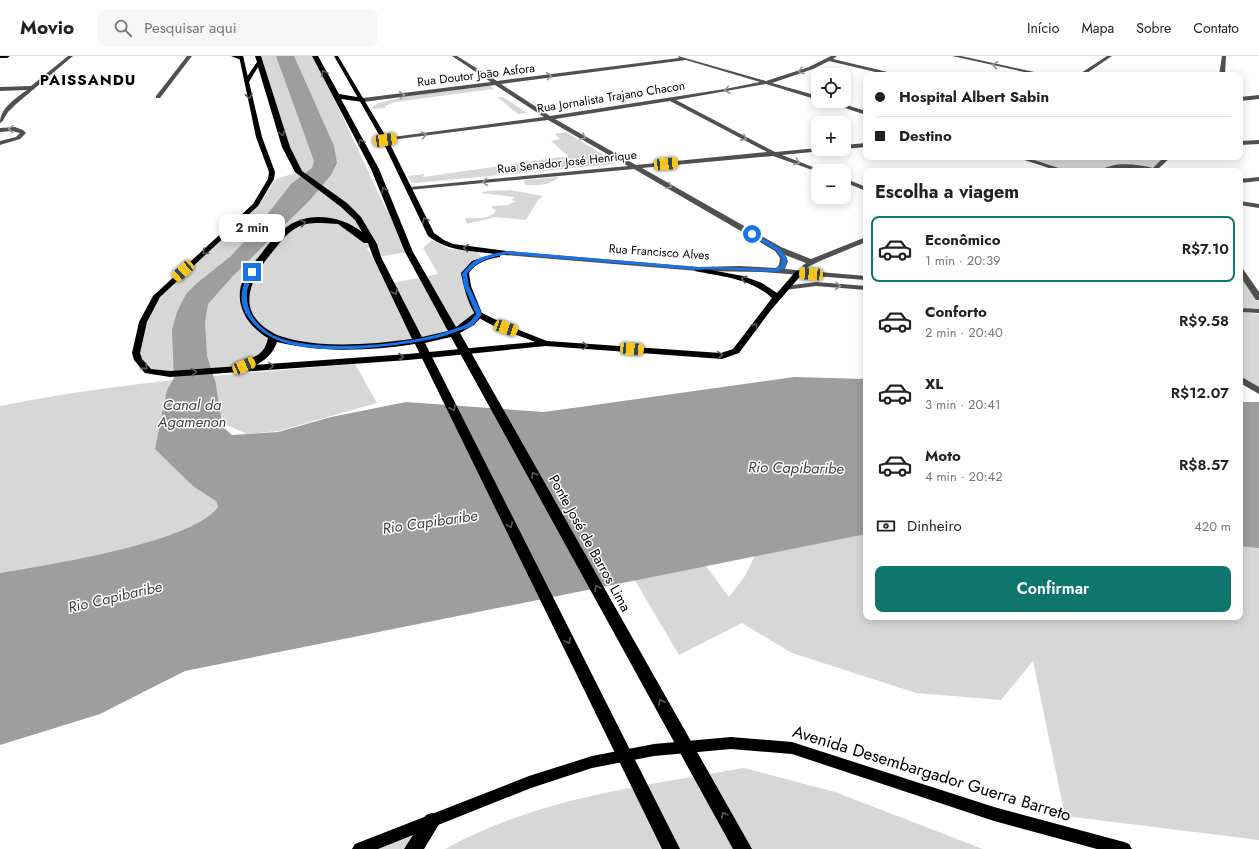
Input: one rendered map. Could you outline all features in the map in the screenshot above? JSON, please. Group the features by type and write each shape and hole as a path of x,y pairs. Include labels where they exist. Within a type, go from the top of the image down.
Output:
{"highway":[{"path":"0,56 7,56"},
{"path":"234,56 241,57"},
{"name":"Ponte José de Barros Lima","path":"314,56 336,96 350,110 409,252 743,849"},
{"path":"247,81 252,77 255,65 259,59"},
{"path":"259,59 286,147 300,172 329,193 358,219 376,252 672,849"},
{"path":"336,96 363,100"},
{"path":"350,110 363,100"},
{"path":"376,252 352,228 338,221 332,220 297,224 281,235 252,272 246,285 244,295 249,316 257,326 273,337 302,345 332,348 400,344 444,335 470,325 479,314"},
{"path":"240,368 258,360 266,354 272,344 273,337"},
{"path":"413,849 432,821"}],"main road":[{"path":"336,56 363,100 410,189"},
{"path":"241,57 259,137 272,172 271,179 256,205 157,296 143,322 136,353 138,360 148,371 170,374 408,357 546,343 722,356 733,353 785,288 799,273"},
{"name":"Rua Francisco Alves","path":"410,189 431,234 442,242 452,246 507,253"},
{"path":"507,253 484,258 473,263 465,274 467,286 479,314 506,328 546,343"},
{"path":"698,269 756,282 768,289 777,298"},
{"name":"Avenida Desembargador Guerra Barreto","path":"360,849 529,782 592,762 654,750 731,743 792,748 994,814 1124,849"}],"street":[{"path":"0,121 3,112 71,56"},
{"path":"158,97 190,56"},
{"path":"454,56 497,82 550,118 778,249 811,262"},
{"path":"676,56 811,96"},
{"name":"Rua Jornalista Trajano Chacon","path":"385,140 672,100 765,83 830,60 835,56"},
{"path":"954,56 1031,72"},
{"path":"973,60 981,56"},
{"path":"1086,72 1110,56"},
{"path":"1222,72 1224,56"},
{"name":"Rua Doutor João Asfora","path":"363,100 686,59"},
{"path":"830,60 881,72"},
{"path":"0,89 32,88"},
{"path":"1243,99 1259,97"},
{"path":"672,100 775,154 811,168"},
{"path":"0,106 13,104"},
{"path":"851,108 863,111"},
{"path":"0,130 17,129 23,133 18,138 0,143"},
{"path":"1243,143 1259,142"},
{"path":"851,146 863,144"},
{"name":"Rua Senador José Henrique","path":"410,189 811,150"},
{"path":"1028,160 1055,168"},
{"path":"1159,168 1165,160"},
{"path":"1116,168 1129,168"},
{"path":"1243,181 1259,179"},
{"path":"851,183 863,188"},
{"path":"1243,203 1259,206"},
{"path":"799,273 811,262 863,239"},
{"path":"776,271 782,268 785,258 778,249"},
{"name":"Rua Francisco Alves","path":"507,253 698,269 716,268 776,271 863,278"},
{"path":"1243,275 1259,298"},
{"path":"785,288 812,284 863,288"},
{"path":"1243,310 1259,311"},
{"path":"1243,381 1259,391"}],"shaded area":[{"path":"258,56 314,56 385,207 409,252 377,257 374,247 367,248 388,284 438,274 423,248 432,240 449,249 478,251 482,259 462,274 464,287 476,315 441,336 329,349 299,346 273,339 266,354 241,367 154,375 140,371 136,353 157,296 259,204 276,179 299,172"},
{"path":"489,85 494,89 395,102 385,106 386,108 373,109 372,107 379,103 408,96"},
{"path":"497,97 503,97 527,113 518,114"},
{"path":"566,132 615,162 613,164 416,183 411,182 408,176 424,174 423,177 568,156 551,141 560,139 555,134"},
{"path":"1032,160 1162,160 1154,168 1137,166 1123,168 1059,168"},
{"path":"559,177 552,182 539,185 525,185 524,180"},
{"path":"510,190 543,196 538,200 526,220 495,217 467,224 465,218 482,218 490,216 496,211 491,207 508,205 516,201 511,200 514,197 481,193"},
{"path":"1243,279 1259,302 1259,310 1243,309"},
{"path":"1243,312 1259,314 1259,388 1243,378"},
{"path":"355,364 377,403 278,431 247,434 222,423 216,384 194,487 216,501 218,507 203,520 150,542 82,558 0,573 0,406 132,385 221,375"},
{"path":"863,520 863,620 1243,620 1243,534 1259,536 1259,840 1065,816 1033,661 1001,700 916,693 792,653 742,623 679,655 630,572 697,554 729,597 745,576 758,549"},
{"path":"744,768 835,792 983,849 445,849 516,817 553,806 629,788"},
{"path":"432,821 403,849 360,849"}],"water":[{"path":"276,56 294,56 334,146 337,163 331,175 310,200 232,277 208,304 205,322 207,356 216,384 222,423 225,429 232,435 278,432 331,417 406,402 544,412 794,377 863,379 863,535 185,671 100,714 0,745 0,573 82,558 150,542 203,520 218,507 216,501 194,487 155,449 167,390 174,378 172,330 177,312 186,294 231,256 255,230 291,184 312,168 314,161"},
{"path":"1243,402 1259,402 1259,548 1243,546"}],"district":[{"name":"PAISSANDU","path":"88,80"}],"route":[{"path":"252,272 246,285 244,295 249,316 257,326 273,337 302,345 332,348 365,347 426,340 470,325 479,314 467,286 465,274 473,263 484,258 507,253 698,269 716,268 776,271 783,267 785,258 778,249 752,234"}],"water label":[{"name":"Canal da Agamenon","path":"192,414"},
{"name":"Rio Capibaribe","path":"796,468"},
{"name":"Rio Capibaribe","path":"430,522"},
{"name":"Rio Capibaribe","path":"115,597"}]}
